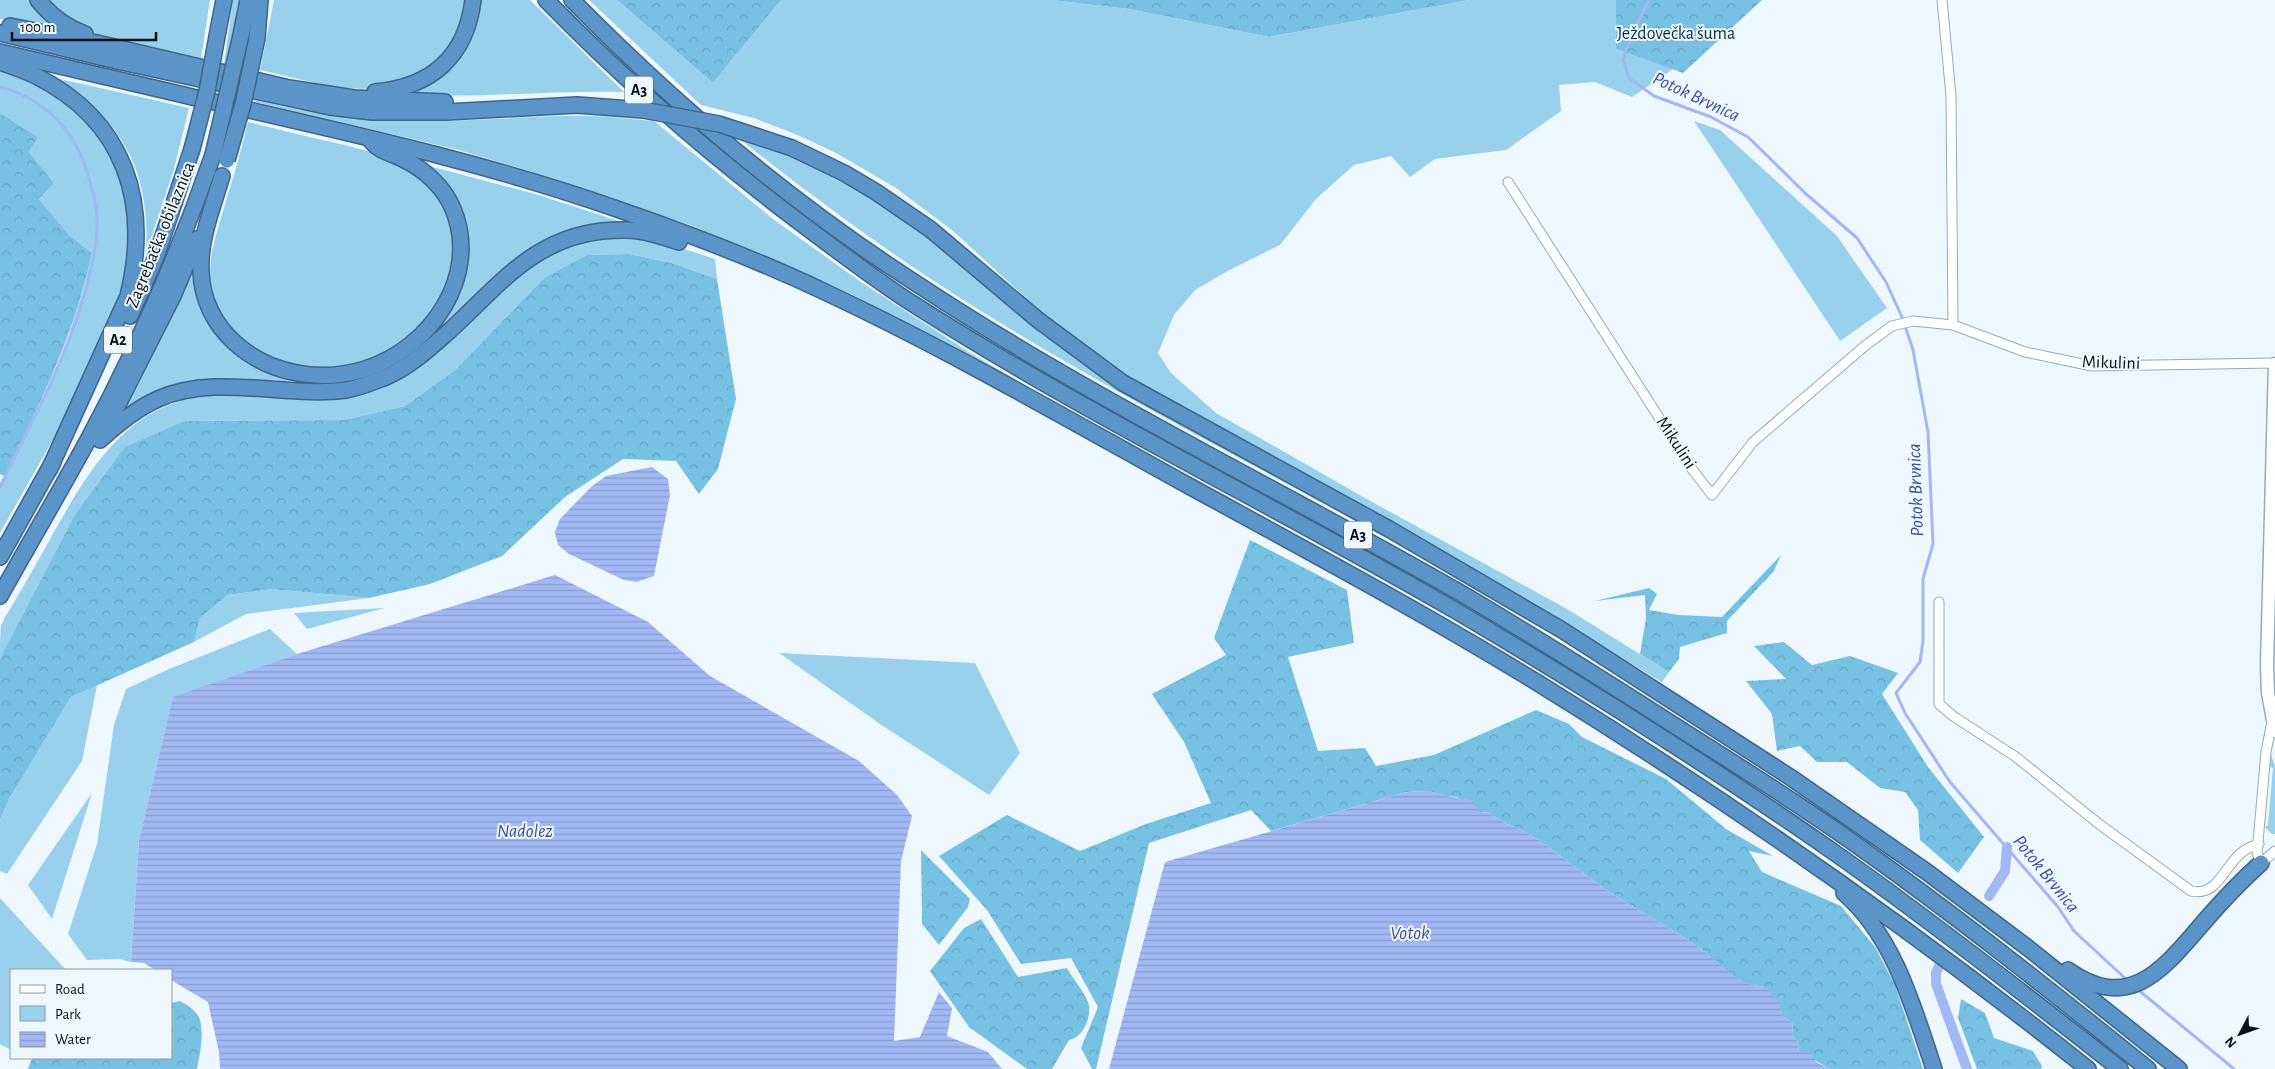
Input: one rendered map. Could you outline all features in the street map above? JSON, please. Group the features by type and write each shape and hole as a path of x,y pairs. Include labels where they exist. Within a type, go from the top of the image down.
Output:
{"highway":[{"path":"38,0 53,16 73,30 100,39 121,49"},
{"path":"216,0 218,31"},
{"path":"218,31 224,0"},
{"name":"Zagrebačka obilaznica","path":"0,596 88,439 142,330 220,157 248,0"},
{"path":"257,36 260,0"},
{"path":"266,0 243,104 220,157 222,176 204,240 201,272 206,302 220,326 229,338 252,356 280,368 312,375 348,373 366,369 397,353 431,325 451,295 458,278 462,244 453,207 444,192 420,168 402,158 378,149 368,137"},
{"path":"315,91 331,89 362,93 377,92 409,87 420,82 438,69 455,51 468,26 473,0"},
{"name":"A3","path":"546,0 583,38 676,124 764,196 904,298 992,353 1098,414 1369,562 1553,669 1763,803 1842,858 1991,968 2120,1069"},
{"name":"A3","path":"572,0 637,66 735,149 836,227 918,285 1009,342 1379,547 1552,647 1781,794 1850,841 1998,949 2148,1069"},
{"path":"0,24 121,49 290,88 354,98 399,101 475,101 492,110"},
{"name":"Zagrebačka obilaznica","path":"0,557 49,470 126,324 156,257 192,149 207,91 218,31"},
{"path":"0,33 116,61 330,107 372,112 492,110 577,105 643,110 695,119 742,131 792,148 844,173 876,192 930,229 1038,320 1124,383 1388,529 1562,630 1790,777 1927,872 2028,948 2179,1069"},
{"path":"0,52 440,154 540,183 620,210 751,260 821,290 889,323 1354,577 1534,681 1665,763 1800,853 1975,980 2088,1069"},
{"path":"0,62 48,83 87,113 114,147 122,161 132,188 136,210 137,234 133,274 128,296 49,470"},
{"path":"33,536 50,521 100,440 184,273 222,176"},
{"path":"100,440 140,408 160,398 182,391 226,387 285,390 346,390 388,376 429,350 525,260 562,240 588,233 639,230 733,261 751,260"},
{"path":"1800,853 1849,897 1872,924 1897,968 1910,996 1934,1069"},
{"path":"2028,948 2044,952 2096,986 2128,987 2147,980 2170,961 2231,892 2261,863"}],"main road":[{"path":"2274,725 2268,693 2267,666 2275,363"}],"street":[{"path":"1942,0 1951,96 1953,325"},
{"name":"Mikulini","path":"1508,182 1692,469 1712,494 1753,442 1866,345 1892,326 1913,321 1953,325 2025,352 2092,366 2275,363"},
{"path":"1939,602 1939,704 1953,716 2016,757 2098,824 2191,891 2208,891 2241,853 2259,844"},
{"path":"2274,725 2266,752 2257,854 2261,863 2275,850"}],"green space":[{"path":"0,0 30,0 35,8 68,33 0,19"},
{"path":"44,0 210,0 201,59 110,39 85,31"},
{"path":"233,0 241,0 228,66 224,64"},
{"path":"274,0 467,0 464,17 458,33 450,47 439,58 427,68 397,83 366,89 336,87 260,70"},
{"path":"480,0 530,0 624,92 457,96 401,94 430,83 450,68 465,48 471,36"},
{"path":"589,0 617,0 713,83 781,0 1052,0 1129,9 1269,37 1469,0 1616,0 1616,49 1673,69 1632,97 1595,82 1559,85 1561,111 1506,150 1435,159 1410,177 1391,156 1354,165 1316,199 1280,245 1195,290 1174,315 1158,353 1171,373 1216,413 1365,498 1567,609 1669,672 1662,682 1455,559 1139,383 1098,356 1050,320 953,231 896,188 836,153 800,136 754,118 701,105"},
{"path":"617,0 781,0 713,83"},
{"path":"1052,0 1469,0 1269,37 1129,9"},
{"name":"Ježdovečka šuma","path":"1616,0 1762,0 1683,73 1616,49"},
{"path":"0,68 32,80 64,100 98,133 121,170 133,234 123,295 76,399 0,533 0,484 52,379 84,288 92,253 69,235 39,199 54,183 29,152 38,137 0,113"},
{"path":"51,77 189,108 174,169 146,253 146,216 140,180 126,147 103,117"},
{"path":"255,100 300,110 384,121 448,121 595,116 654,121 773,219 861,282 972,354 1030,388 853,295 693,226 529,171 459,150 255,102"},
{"path":"0,113 38,137 29,152 54,183 39,199 69,235 92,253 85,283 56,367 4,476 0,474"},
{"path":"1694,121 1720,130 1837,236 1887,308 1840,341"},
{"path":"248,122 380,155 420,178 438,196 449,218 452,232 453,271 441,300 422,325 398,345 370,358 340,366 309,367 279,360 251,346 229,325 218,307 211,287 211,256"},
{"path":"736,136 800,160 841,180 881,203 948,252 1040,329 1088,365 1556,634 1713,732 1883,848 1969,911 1967,912 1765,770 1557,637 1415,554 1113,389 995,320 911,266 860,230"},
{"path":"429,166 535,194 628,224 589,226 556,235 528,251 502,272 428,342 399,362 439,326 453,308 463,287 468,266 468,244 457,202 445,183"},
{"path":"624,236 653,239 715,259 717,279 672,263 629,254 587,255 545,277 455,370 405,406 344,420 185,421 0,659 1,626 68,507 100,460 138,422 161,409 187,399 217,395 304,397 359,392 379,387 400,378 423,364 521,271 543,256 581,241"},
{"path":"629,254 672,263 717,279 736,399 718,469 699,494 676,461 623,459 565,497 502,556 430,584 369,598 272,589 228,595 200,618 194,642 71,697 9,799 0,820 0,659 75,515 125,447 185,421 344,420 405,406 455,370 545,277 587,255"},
{"path":"197,257 208,318 286,376 396,362 398,364 372,375 346,380 295,382 218,379 182,384 162,392 118,420 169,321"},
{"path":"1250,540 1347,590 1354,643 1288,657 1318,751 1365,748 1376,766 1434,755 1536,710 1569,724 1582,737 1666,779 1726,829 1773,856 1749,851 1762,872 1841,906 1875,947 1895,985 1923,1069 1830,1069 1799,1051 1798,1042 1792,1036 1793,1023 1783,1016 1778,1003 1765,987 1745,983 1738,979 1705,952 1605,889 1534,837 1488,812 1480,813 1457,797 1429,791 1406,792 1271,831 1251,810 1149,843 1096,1069 1092,1069 1081,1048 1098,1007 1071,958 1021,964 987,910 939,856 1007,815 1080,851 1146,824 1211,803 1184,742 1152,694 1226,655 1214,638"},
{"path":"1781,555 1774,571 1727,621 1727,633 1680,647 1679,659 1669,672 1640,654 1646,618 1645,595 1595,601 1649,588 1657,594 1649,610 1678,615 1722,617"},
{"path":"272,589 369,598 246,614 194,642 200,618 228,595"},
{"path":"385,608 307,629 294,613"},
{"path":"270,629 297,654 173,698 139,840 131,962 120,959 87,960 68,934 97,844 114,725 126,689 169,669"},
{"path":"1784,642 1812,665 1850,656 1898,673 1882,694 1928,767 1984,837 1958,873 1920,840 1918,810 1905,792 1880,788 1847,762 1817,762 1800,746 1777,751 1772,714 1746,681 1786,679 1754,646"},
{"path":"779,653 975,663 1020,753 989,795 880,724"},
{"path":"97,685 82,761 7,874 0,871 0,820 9,799 71,697"},
{"path":"2271,755 2275,766 2275,834 2272,834 2265,827 2268,825 2273,768 2270,767"},
{"path":"92,793 52,919 28,885"},
{"path":"921,850 970,899 968,907 939,945 922,924"},
{"path":"0,898 65,969 10,969 10,1048 0,1044"},
{"path":"981,919 1018,977 1067,968 1088,1002 1089,1013 1086,1025 1079,1035 1069,1040 1052,1069 1027,1069 969,1027 930,971 964,928"},
{"path":"1961,999 1985,1013 1994,1038 2033,1051 2042,1066 2041,1069 1977,1069 1958,1018"},
{"path":"180,1001 192,1009 200,1020 202,1038 197,1069 28,1069 32,1059 172,1059 172,1003"}],"water":[{"path":"652,467 668,479 670,495 654,576 637,582 624,580 569,554 558,545 555,532 560,519 591,487 606,476"},
{"name":"Nadolez","path":"555,575 648,622 710,676 859,761 897,795 912,816 901,861 894,1041 920,1037 939,992 952,1008 947,1036 988,1052 1002,1069 220,1069 219,1052 208,1002 172,981 172,969 153,969 144,963 131,962 139,840 173,697 297,654"},
{"name":"Votok","path":"1429,791 1471,800 1480,813 1488,812 1534,837 1605,889 1705,952 1738,979 1746,983 1765,987 1779,1003 1783,1016 1793,1023 1792,1036 1798,1042 1799,1051 1811,1053 1816,1062 1830,1069 1109,1069 1165,862 1406,792"}],"waterway":[{"name":"Potok Brvnica","path":"1649,0 1634,30 1623,59 1629,78 1654,96 1711,117 1748,137 1805,193 1857,238 1886,282 1902,317 1913,350 1928,432 1933,544 1923,579 1923,641 1920,662 1896,693 1905,713 1950,782 2058,907 2074,931 2128,981"},
{"path":"0,87 28,98 41,106 63,127 72,139 85,166 97,212 95,248 76,321 46,393 0,487"},
{"path":"1989,896 2005,871 2007,847"},
{"path":"1940,964 1936,973 1936,984 1967,1069"},
{"name":"Potok Brvnica","path":"2136,988 2234,1069"}]}
